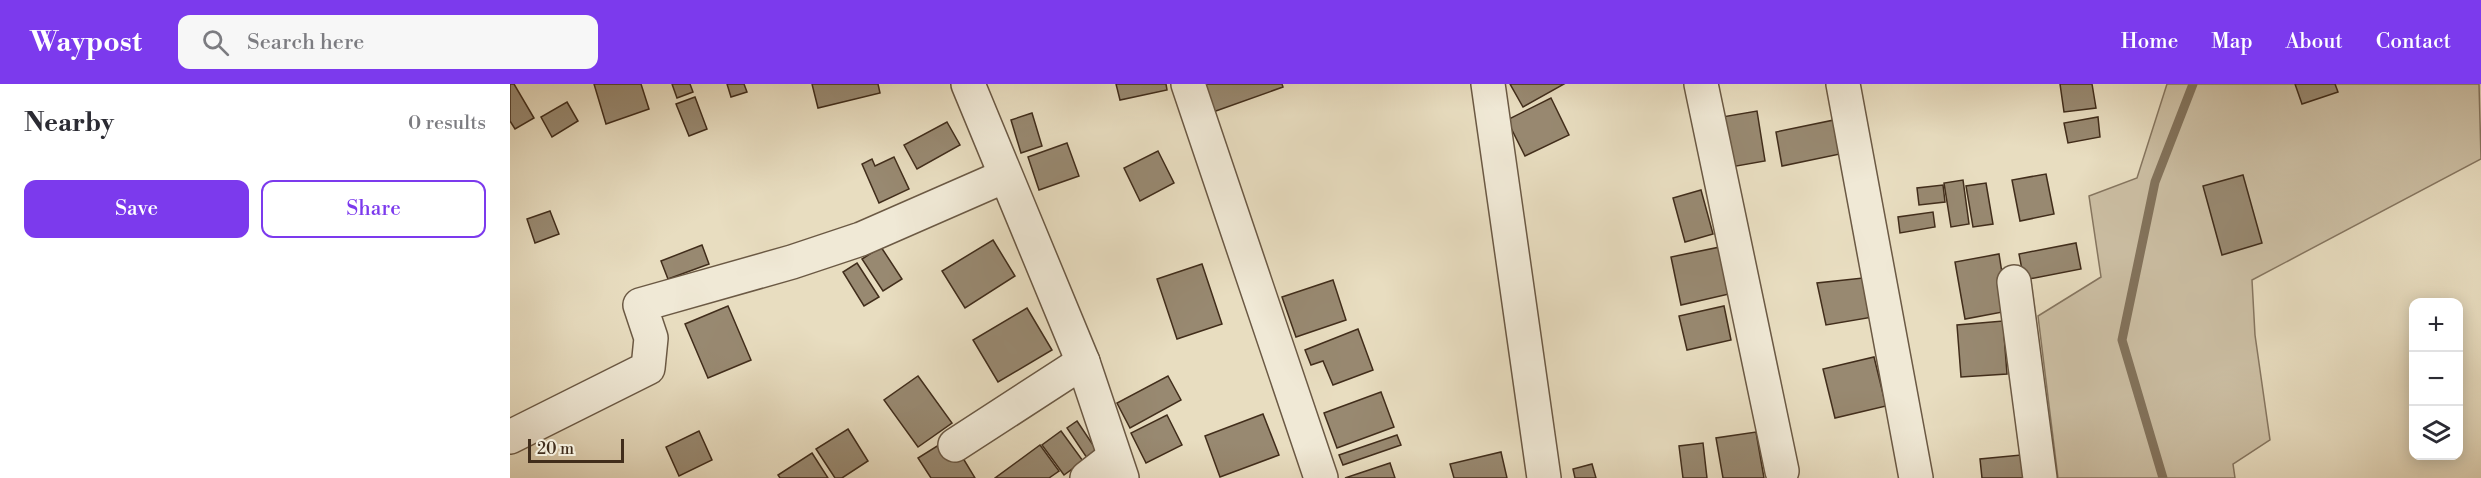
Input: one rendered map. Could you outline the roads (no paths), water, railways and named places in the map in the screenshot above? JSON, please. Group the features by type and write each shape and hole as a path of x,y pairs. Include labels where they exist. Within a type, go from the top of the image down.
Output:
{"street":[{"path":"968,84 1083,362 1118,467 1087,478"},
{"path":"1188,84 1321,478"},
{"path":"1488,84 1544,478"},
{"path":"1701,84 1782,471"},
{"path":"1843,84 1916,478"},
{"path":"510,437 648,368 651,338 640,305 792,262 851,242 1005,176"},
{"path":"2014,282 2040,478"},
{"path":"955,445 1083,362"}],"waterway":[{"path":"2163,478 2122,340 2155,182 2193,84"}]}
